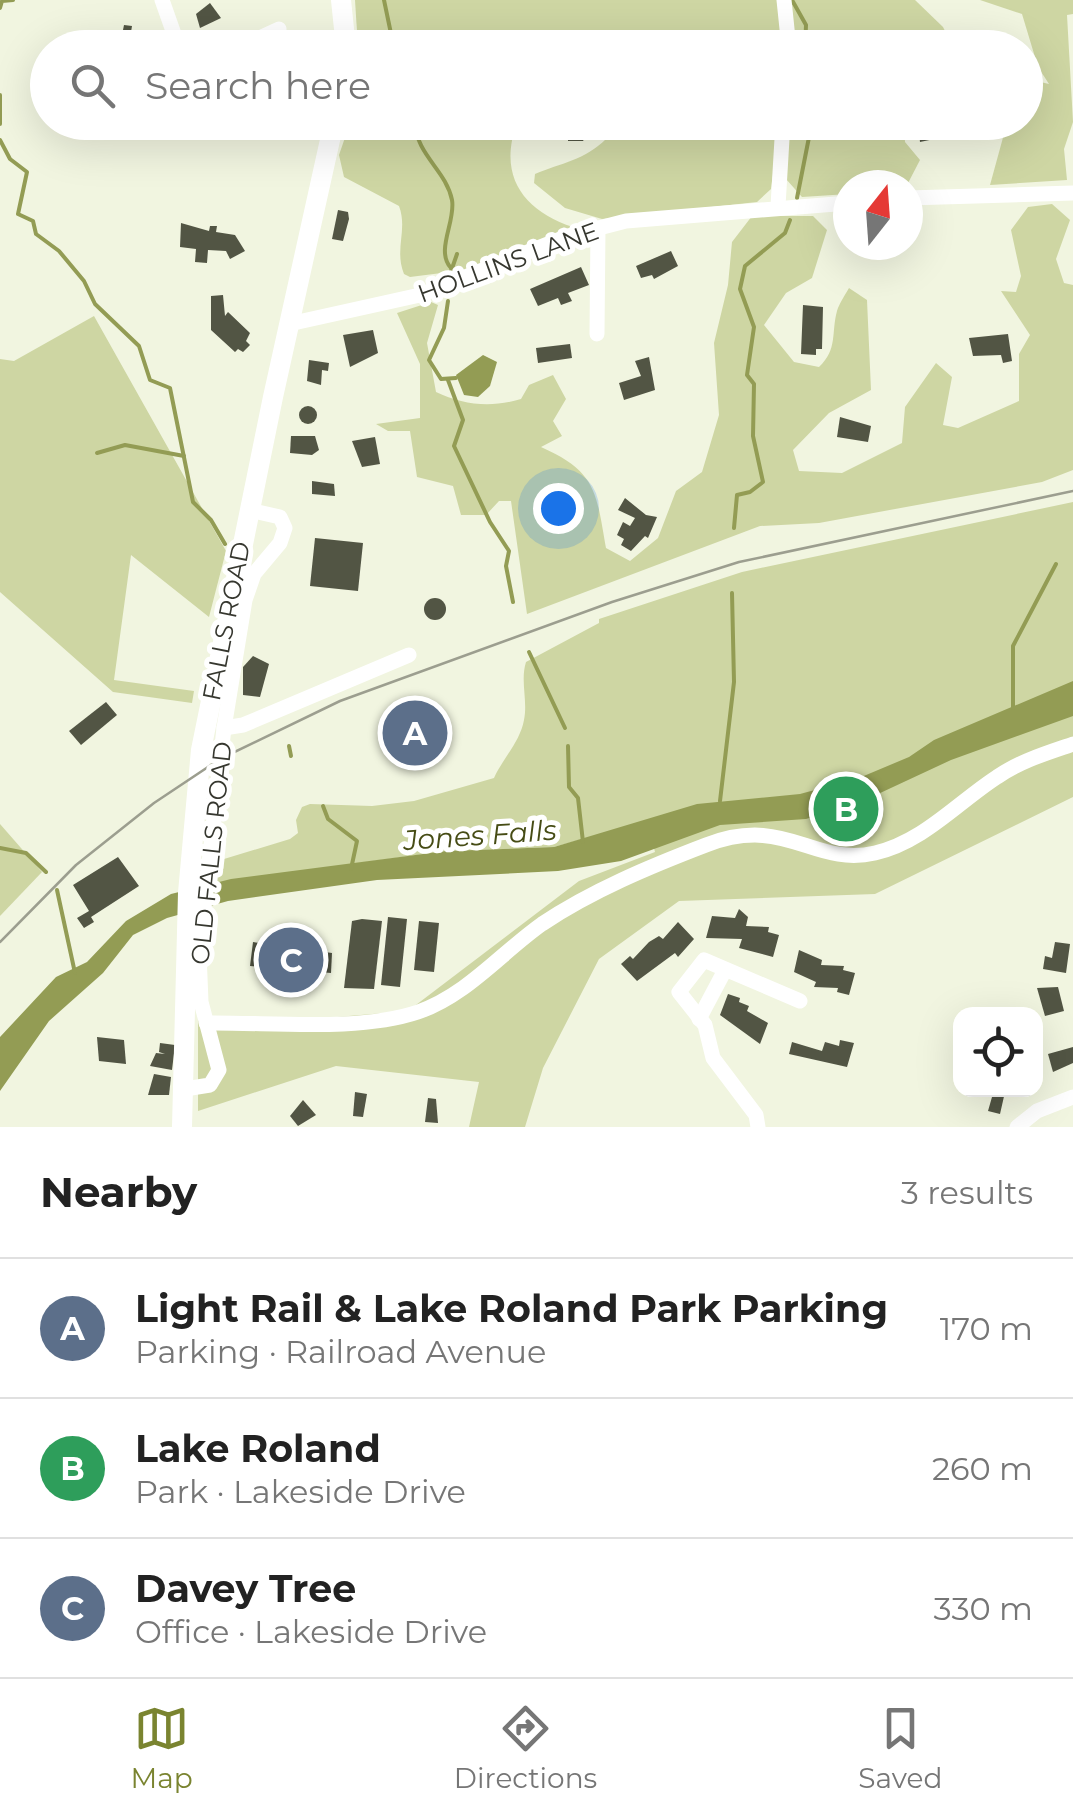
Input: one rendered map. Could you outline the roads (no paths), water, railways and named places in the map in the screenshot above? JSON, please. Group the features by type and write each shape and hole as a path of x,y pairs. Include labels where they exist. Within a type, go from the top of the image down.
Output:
{"main road":[{"path":"340,0 344,30"},
{"name":"FALLS ROAD","path":"182,1127 190,844 212,685 330,140"}],"street":[{"path":"162,0 173,30"},
{"path":"784,0 788,30"},
{"path":"778,206 782,140"},
{"path":"923,198 1073,193"},
{"name":"HOLLINS LANE","path":"288,324 440,289 598,228 778,206 833,204"},
{"path":"597,334 598,228"},
{"name":"OLD FALLS ROAD","path":"185,1089 210,1085 219,1070 199,988 203,912 224,728 249,586 260,562 280,543 285,528 280,518 248,510"},
{"path":"224,728 244,726 408,655"},
{"path":"206,1023 361,1020 415,1013 457,992 556,915 702,846 765,832 846,855 880,852 926,830 1012,768 1073,744"},
{"path":"758,1127 756,1115 714,1058 700,1018 678,992 704,960 800,1001"},
{"path":"700,1018 725,970"},
{"path":"1017,1127 1037,1111 1073,1098"}],"waterway":[{"path":"0,8 2,1 13,0"},
{"path":"384,0 390,30"},
{"path":"792,0 806,30"},
{"path":"0,95 0,124"},
{"path":"0,140 10,159 27,172 18,214 33,221 36,234 59,251 84,281 95,304 139,346 150,380 170,388 193,502 211,520 225,544"},
{"path":"419,140 452,200 445,245 451,268"},
{"path":"797,198 808,140"},
{"path":"734,528 737,495 750,492 763,482 753,436 754,384 747,375 754,327 740,289 745,266 785,233 790,220"},
{"path":"449,277 457,254"},
{"path":"448,301 444,328 429,360 441,379 456,378"},
{"path":"448,380 463,420 454,446 490,522 509,551 506,566 513,602"},
{"path":"97,453 125,445 184,456"},
{"path":"1013,708 1013,646 1056,564"},
{"path":"720,801 734,682 732,593"},
{"path":"529,652 565,728"},
{"path":"289,746 291,756"},
{"path":"568,746 569,787 578,798 583,842"},
{"path":"323,806 328,819 357,841 351,869"},
{"path":"0,848 26,853 46,872"},
{"path":"57,890 75,973"}],"tram line":[{"path":"0,942 76,865 154,803 220,759 340,701 612,602 739,562 1073,491"}],"place":[{"name":"Light Rail & Lake Roland Park Parking","path":"415,733"},
{"name":"Lake Roland","path":"846,809"},
{"name":"Davey Tree","path":"291,960"}],"water label":[{"name":"Jones Falls","path":"480,835"}]}
